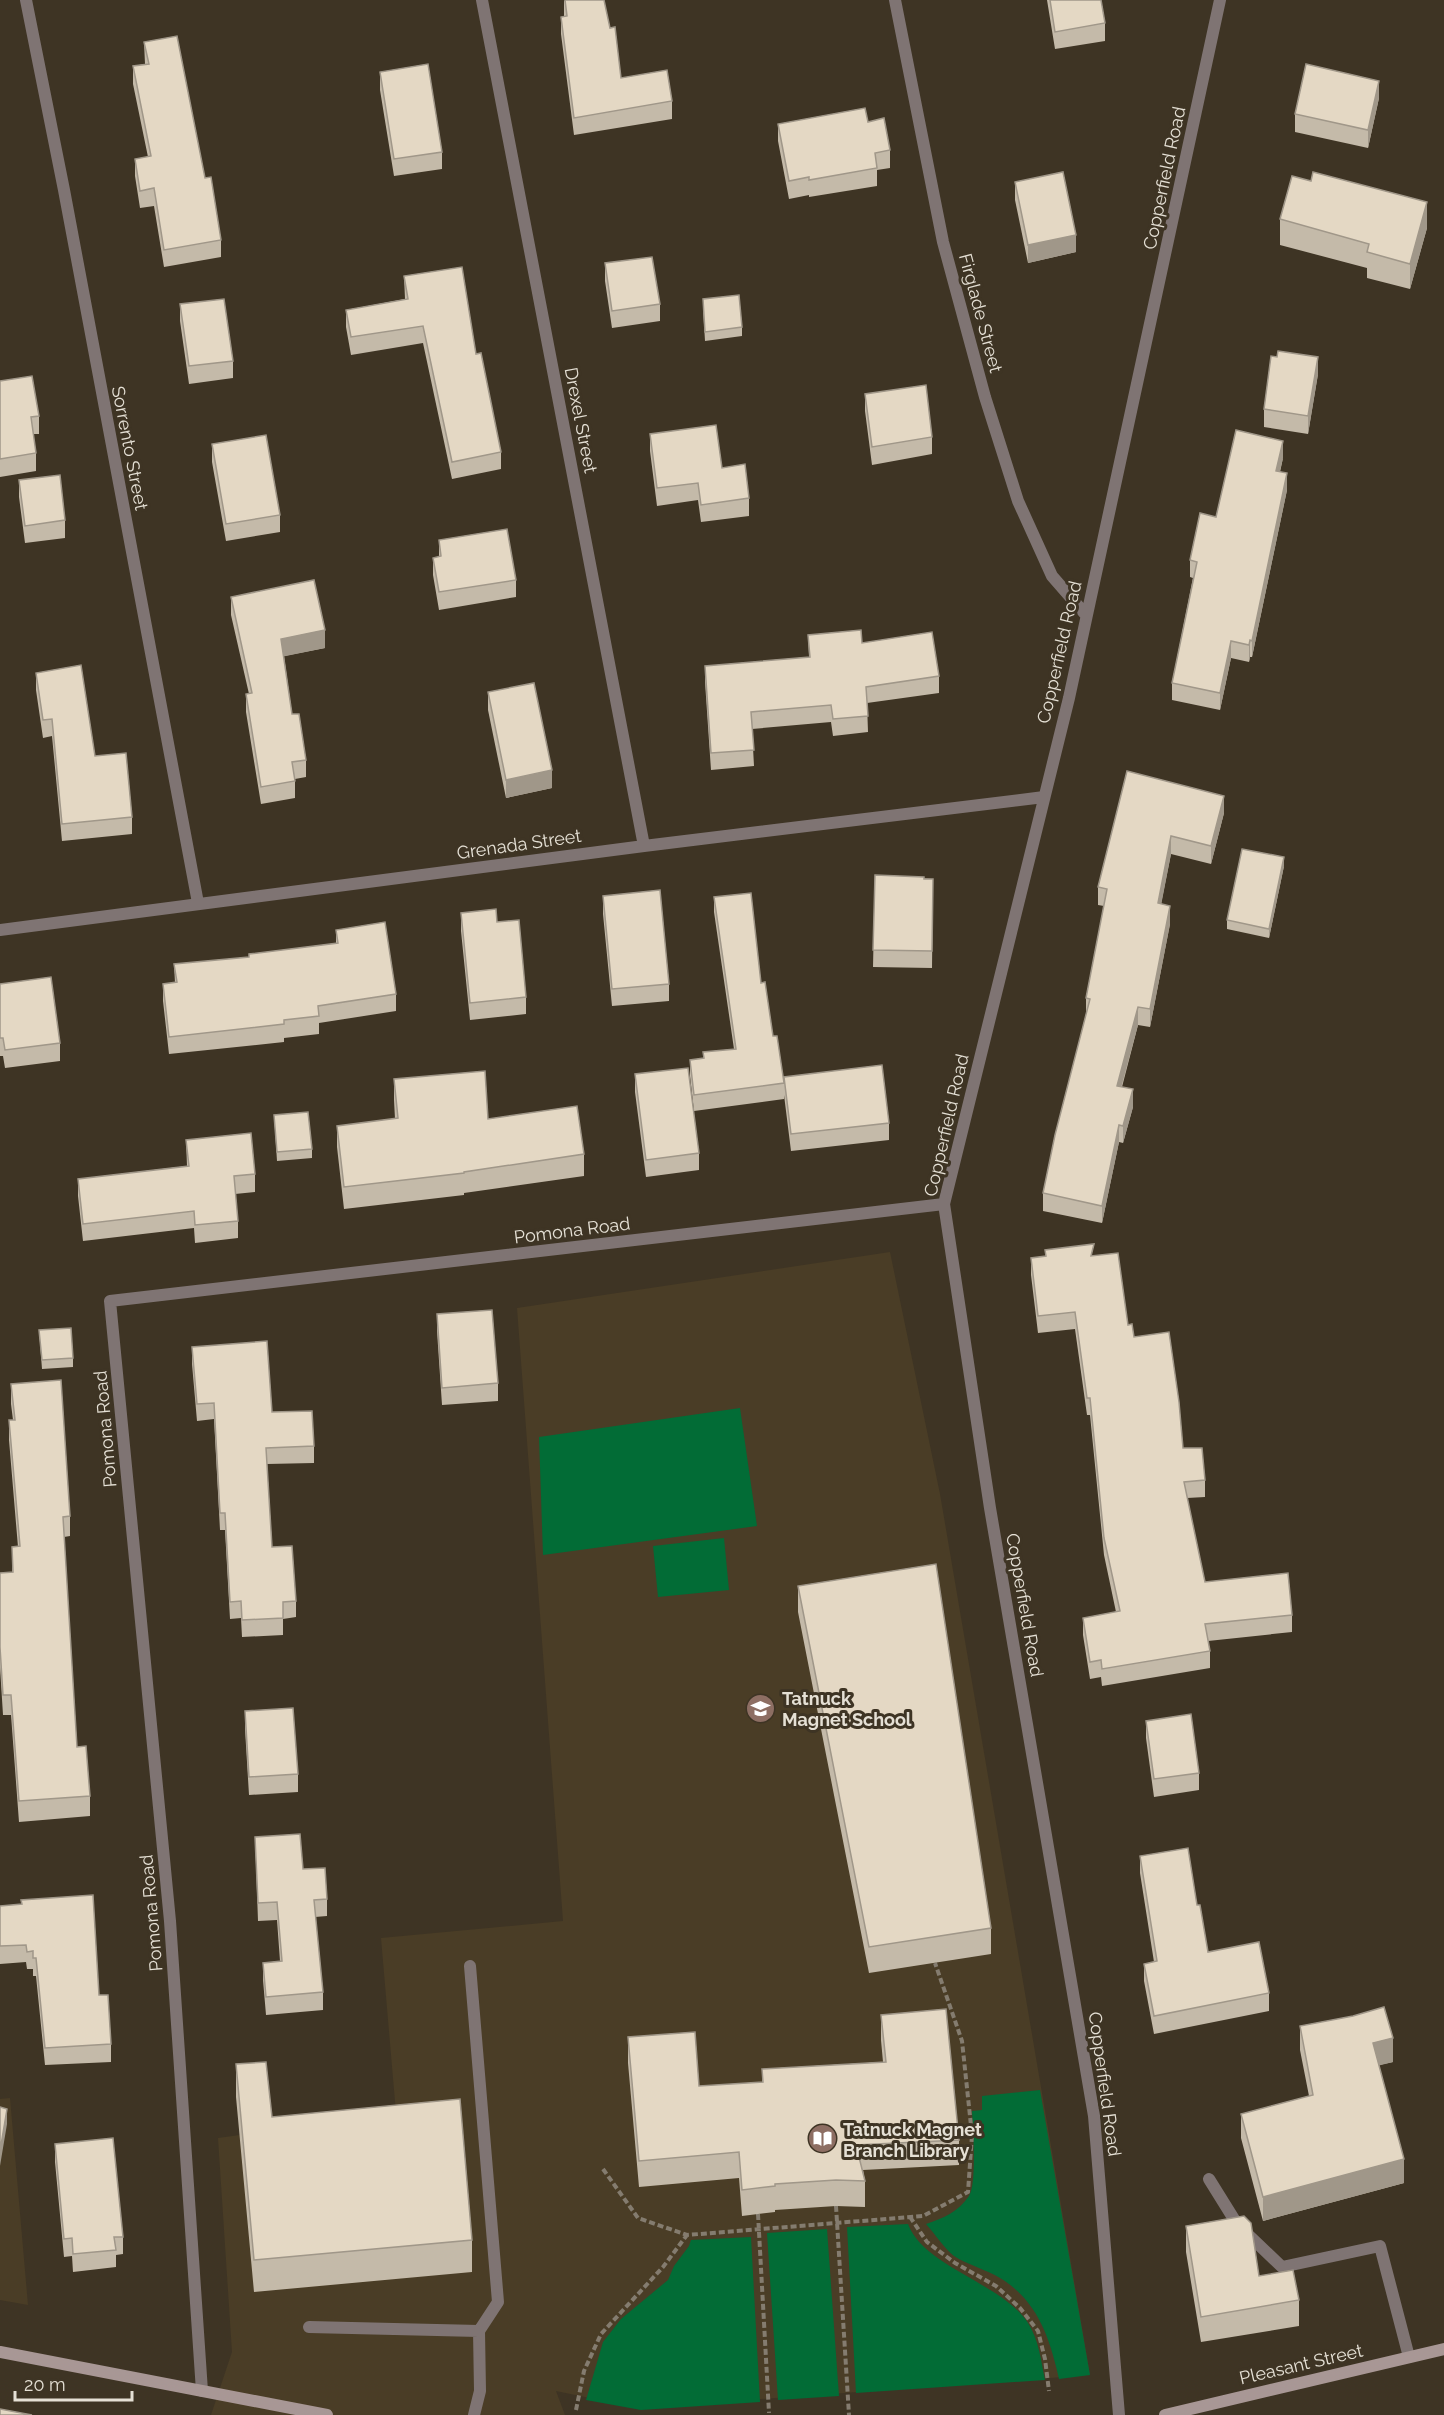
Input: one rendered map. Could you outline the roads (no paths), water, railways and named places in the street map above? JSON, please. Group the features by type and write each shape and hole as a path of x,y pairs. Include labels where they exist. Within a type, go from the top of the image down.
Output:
{"main road":[{"name":"Pleasant Street","path":"1165,2415 1444,2349"},
{"path":"0,2352 327,2415"}],"street":[{"name":"Sorrento Street","path":"26,0 198,903"},
{"name":"Drexel Street","path":"482,0 644,846"},
{"name":"Firglade Street","path":"895,0 943,242 985,397 1018,501 1052,576 1086,615"},
{"name":"Copperfield Road","path":"1119,2415 1094,2116 990,1508 945,1204 1086,615 1220,0"},
{"name":"Grenada Street","path":"0,930 644,846 1044,797"},
{"name":"Pomona Road","path":"202,2391 170,1921 111,1301 945,1204"},
{"path":"470,1966 498,2302 479,2331 480,2391 474,2415"},
{"path":"1209,2179 1237,2224 1282,2267 1380,2246 1409,2357"},
{"path":"309,2327 479,2331"}],"place":[{"name":"Tatnuck Magnet School","path":"761,1708"},
{"name":"Tatnuck Magnet Branch Library","path":"822,2139"}]}
